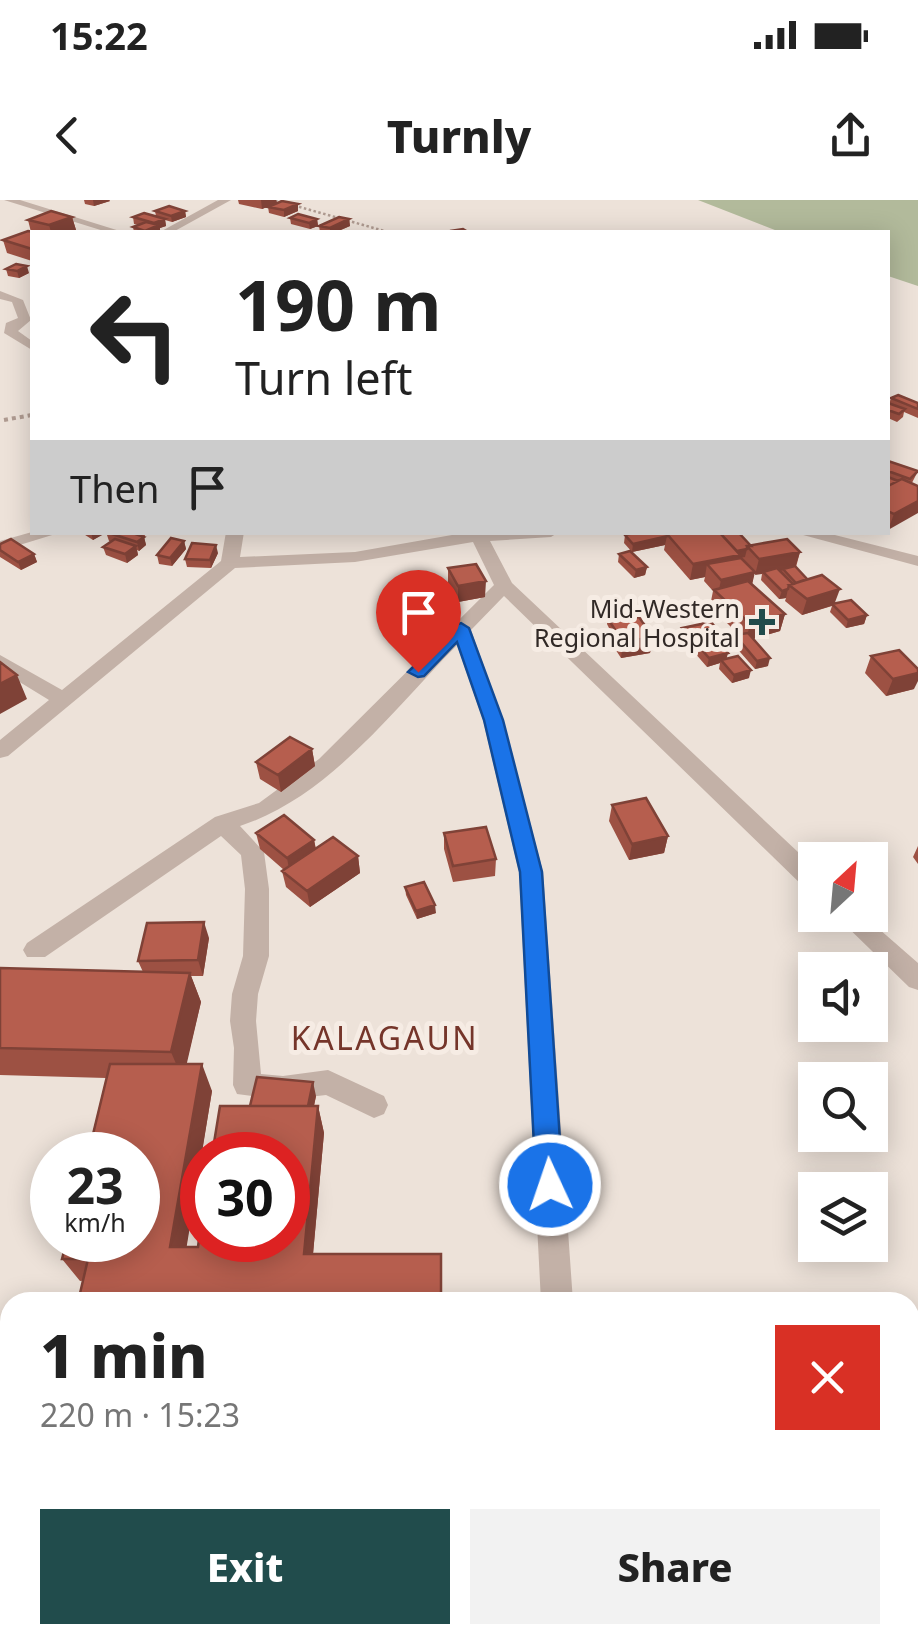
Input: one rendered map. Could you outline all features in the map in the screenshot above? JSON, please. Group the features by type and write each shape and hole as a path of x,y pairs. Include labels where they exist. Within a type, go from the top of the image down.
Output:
{"street":[{"path":"9,200 37,203 111,230"},
{"path":"170,230 226,200"},
{"path":"16,213 37,203"},
{"path":"0,295 16,300 25,320 11,326 11,333 30,345"},
{"path":"0,546 42,535"},
{"path":"230,563 234,535"},
{"path":"0,751 230,563 355,557 497,535"},
{"path":"812,535 918,561"},
{"path":"479,536 504,586 798,866"},
{"path":"36,950 223,823 267,809 327,764 504,586"},
{"path":"461,628 493,720 531,872 555,1292"},
{"path":"0,660 61,698"},
{"path":"223,823 252,852 258,889 256,956 245,994 247,1085 283,1088 328,1082 374,1105"},
{"path":"867,932 918,979"}],"path":[{"path":"275,200 381,230"},
{"path":"4,420 30,415"}],"green space":[{"path":"698,200 918,200 918,286 890,277 890,230 775,230"}],"building":[{"path":"282,201 298,204 284,210 268,207"},
{"path":"169,206 185,211 171,216 155,211"},
{"path":"51,211 72,217 49,225 28,220"},
{"path":"144,213 165,219 154,223 133,217"},
{"path":"298,214 317,219 309,223 290,218"},
{"path":"339,217 349,219 330,228 319,226"},
{"path":"146,222 159,225 147,230 133,227"},
{"path":"28,231 30,231 30,248 3,240"},
{"path":"16,264 27,266 17,271 6,269"},
{"path":"898,395 918,403 918,409 891,398"},
{"path":"890,404 905,409 899,414 890,411"},
{"path":"890,462 918,471 910,479 890,472"},
{"path":"902,479 918,486 918,501 894,514 890,512 890,485"},
{"path":"115,535 144,537 137,542"},
{"path":"625,535 668,536 633,544"},
{"path":"668,535 722,535 740,555 693,564"},
{"path":"722,535 741,535 751,546 737,551"},
{"path":"171,538 184,541 170,558 157,555"},
{"path":"11,539 34,554 18,562 0,550 0,544"},
{"path":"115,539 136,546 125,554 103,547"},
{"path":"787,539 800,552 759,559 747,546"},
{"path":"192,543 216,545 210,560 185,559"},
{"path":"630,551 647,567 636,570 619,554"},
{"path":"741,558 755,572 721,580 707,564"},
{"path":"476,564 486,581 458,586 448,568"},
{"path":"795,566 807,579 796,583 783,569"},
{"path":"777,568 793,584 788,589 782,591 763,572"},
{"path":"822,575 840,589 807,599 789,585"},
{"path":"748,581 785,614 750,624 714,590"},
{"path":"851,600 867,615 848,620 832,604"},
{"path":"630,612 633,618 612,621 608,616"},
{"path":"639,617 653,637 623,642 610,622"},
{"path":"711,622 719,632 691,638 682,628"},
{"path":"748,633 770,658 757,661 735,635"},
{"path":"714,639 728,653 709,658 696,643"},
{"path":"899,650 918,673 893,679 871,656"},
{"path":"738,656 751,670 734,675 721,660"},
{"path":"0,662 17,675 0,684"},
{"path":"290,737 312,749 278,775 256,762"},
{"path":"646,798 668,836 632,844 612,805"},
{"path":"284,815 314,840 287,858 256,833"},
{"path":"486,827 496,859 453,866 444,833"},
{"path":"333,837 358,856 307,891 282,871"},
{"path":"424,882 435,905 416,911 405,887"},
{"path":"204,922 198,960 138,961 147,923"},
{"path":"0,968 190,973 171,1052 0,1048"},
{"path":"110,1064 202,1064 190,1132 180,1132 180,1190 170,1247 180,1247 180,1262 310,1262 310,1254 441,1254 441,1292 80,1292 87,1262 160,1262 160,1132 94,1132"},
{"path":"257,1077 313,1082 308,1106 250,1106"},
{"path":"220,1106 318,1106 310,1191 310,1132 216,1132"}],"place":[{"name":"Mid-Western Regional Hospital","path":"762,622"}],"district":[{"name":"KALAGAUN","path":"385,1037"}],"route":[{"path":"418,672 461,628 493,720 531,872 550,1185"}]}
